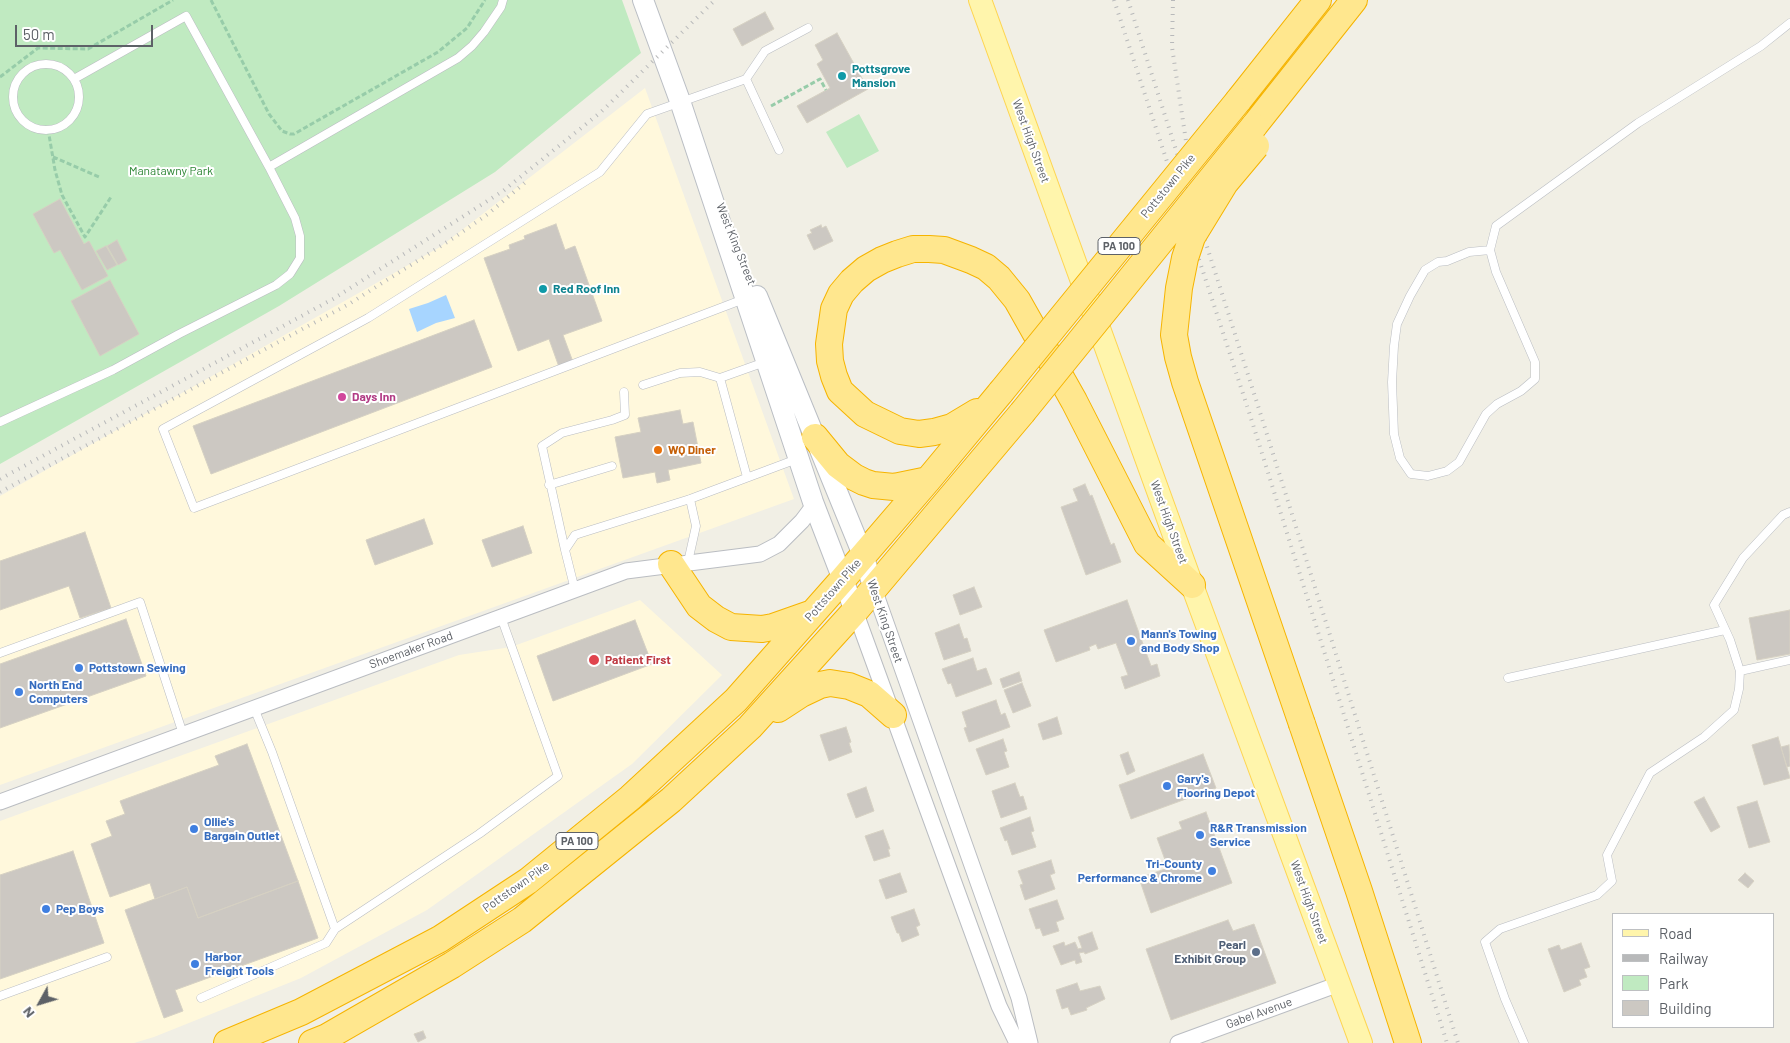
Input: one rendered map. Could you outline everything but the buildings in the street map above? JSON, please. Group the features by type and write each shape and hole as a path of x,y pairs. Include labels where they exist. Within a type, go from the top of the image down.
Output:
{"highway":[{"name":"Pottstown Pike","path":"227,1043 301,1012 440,939 528,881 630,798 736,700 928,480 1238,101 1318,0"},
{"name":"PA 100","path":"312,1043 328,1037 452,965 522,920 671,800 750,727 874,589 1255,136 1322,41 1354,0"},
{"path":"1255,136 1192,237 1185,258 1179,288 1174,335 1185,382 1359,892 1408,1043"},
{"path":"997,396 952,427 934,432 919,434 900,430 865,414 840,391 830,361 830,326 834,309 841,294 866,269 882,260 913,249 944,250 986,267 999,278 1017,300 1074,402 1148,544 1192,585"},
{"path":"815,437 838,465 864,482 894,487 928,480"},
{"path":"679,563 699,606 716,619 732,627 762,629 813,613"},
{"path":"750,727 801,694 820,685 830,684 848,686 869,694 893,715"}],"main road":[{"name":"West King Street","path":"643,0 680,101 814,505 855,611"},
{"name":"West High Street","path":"980,0 1192,585 1361,1043"},
{"name":"West King Street","path":"687,122 863,555 874,589"}],"street":[{"name":"Shoemaker Road","path":"0,802 626,571 760,554 779,544 802,521 814,505"},
{"name":"West King Street","path":"874,589 1019,998 1030,1043"},
{"name":"West King Street","path":"855,611 999,1006 1017,1043"},
{"name":"Gabel Avenue","path":"1178,1043 1339,984"}],"lane":[{"path":"269,167 458,58 484,32 501,7 503,0"},
{"path":"0,422 113,370 276,285 290,274 300,258 300,236 295,218 186,16 74,79"},
{"path":"1490,250 1469,252 1447,261 1438,262 1425,270 1397,324 1392,382 1394,434 1400,458 1411,474 1428,476 1447,470 1459,462 1486,414 1497,404 1535,379 1535,362 1496,272 1490,250 1496,226 1638,123 1761,46 1790,24"},
{"path":"745,298 194,508 163,430 368,318 512,229 600,172 647,114 746,79 765,51 808,28"},
{"path":"45,64 56,66 66,71 74,79 78,89 79,100 71,118 63,125 48,129 32,127 24,121 14,103 17,81 24,72 34,66 45,64"},
{"path":"746,79 779,150"},
{"path":"643,385 680,373 700,372 720,378 766,362"},
{"path":"720,378 747,477"},
{"path":"575,590 542,446 562,433 624,415 624,392"},
{"path":"565,550 575,535 690,499 799,458"},
{"path":"550,485 612,466"},
{"path":"679,563 696,526 690,499"},
{"path":"1524,1043 1505,999 1485,942 1500,929 1597,895 1612,881 1607,855 1650,772 1704,737 1734,710 1740,689 1740,671 1714,605 1743,558 1783,515 1790,512"},
{"path":"0,653 140,602 183,734"},
{"path":"201,998 326,943 335,929 479,834 558,776 501,617"},
{"path":"1508,678 1725,630"},
{"path":"1740,671 1790,660"},
{"path":"254,708 272,752 335,929"},
{"path":"0,996 107,957"}],"path":[{"path":"0,77 38,48 88,49 172,0"},
{"path":"211,0 269,114 282,131 294,134 438,52 467,28 485,0"},
{"path":"761,112 820,79 826,90"},
{"path":"48,129 52,157 62,195 85,237 111,197"},
{"path":"52,157 99,177"}],"shaded area":[{"path":"645,88 794,499 0,785 0,496 440,247"},
{"path":"640,600 722,675 632,764 427,910 301,978 154,1037 134,1043 0,1043 0,821 459,655 511,647"}],"green space":[{"name":"Manatawny Park","path":"0,0 622,0 641,53 495,172 279,306 0,464"},
{"path":"859,114 879,151 847,168 826,132"}],"water":[{"path":"446,295 455,318 436,323 417,332 409,309"}],"railway":[{"path":"0,479 333,299 503,191 601,112 715,0"},
{"path":"1114,0 1249,412 1447,1043"},
{"path":"1128,0 1259,409 1458,1043"},
{"path":"1173,0 1172,47 1190,168"},
{"path":"0,492 349,304 455,237 488,214 528,180"}],"place":[{"name":"Pottsgrove Mansion","path":"842,76"},
{"name":"Red Roof Inn","path":"543,289"},
{"name":"Days Inn","path":"342,397"},
{"name":"WQ Diner","path":"658,450"},
{"name":"Mann's Towing and Body Shop","path":"1131,641"},
{"name":"Patient First","path":"594,660"},
{"name":"Pottstown Sewing","path":"79,668"},
{"name":"North End Computers","path":"19,692"},
{"name":"Gary's Flooring Depot","path":"1167,786"},
{"name":"Ollie's Bargain Outlet","path":"194,829"},
{"name":"R&R Transmission Service","path":"1200,835"},
{"name":"Tri-County Performance & Chrome","path":"1212,871"},
{"name":"Pep Boys","path":"46,909"},
{"name":"Pearl Exhibit Group","path":"1256,952"},
{"name":"Harbor Freight Tools","path":"195,964"}]}
